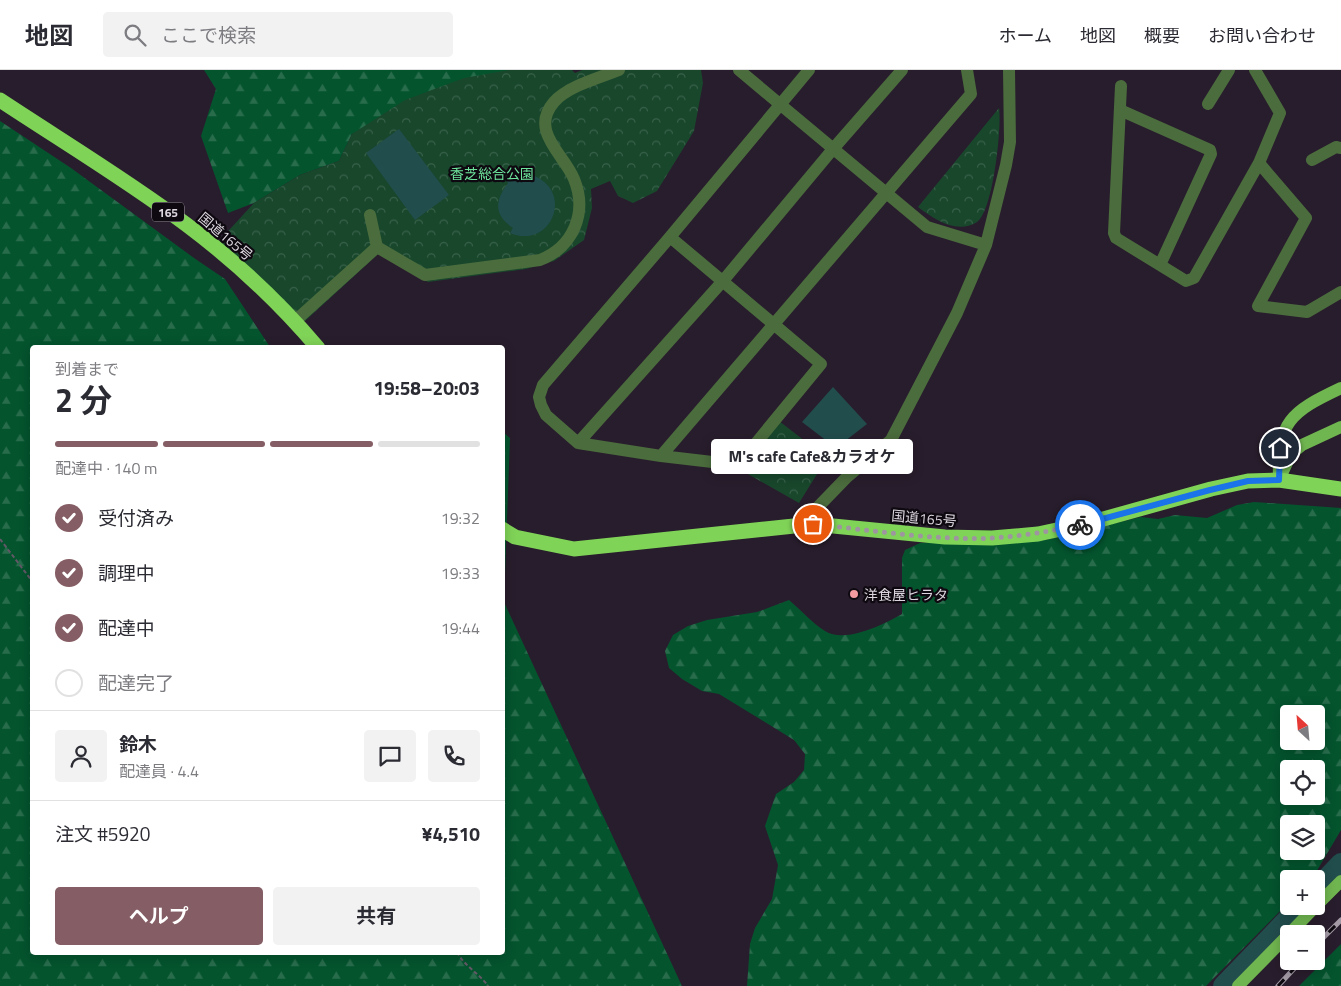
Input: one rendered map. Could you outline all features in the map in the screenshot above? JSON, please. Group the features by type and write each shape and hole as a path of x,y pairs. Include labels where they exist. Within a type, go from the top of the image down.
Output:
{"highway":[{"name":"国道165号","path":"0,100 188,225 241,270 295,321 315,345"},
{"name":"国道165号","path":"505,531 516,537 574,549 813,524 946,537 992,538 1038,534 1089,523 1248,481 1279,480 1341,488"}],"main road":[{"path":"1279,480 1278,458 1281,438 1290,422 1303,408 1341,388"},
{"path":"1279,480 1291,454 1302,445 1341,426"},
{"path":"1325,897 1341,881"},
{"path":"1298,925 1307,915"},
{"path":"1238,986 1280,943"}],"street":[{"path":"370,215 377,247 424,275 540,260 556,252 572,235 580,207 574,177 548,137 545,125 547,113 555,101 569,90 619,70"},
{"path":"739,70 926,228 986,245"},
{"path":"670,237 821,364 738,465 661,456 578,443 546,415 539,397 543,385 670,237 809,70"},
{"path":"578,443 722,282 902,70"},
{"path":"661,456 885,192 971,94 967,70"},
{"path":"813,524 817,508 846,478 890,440 957,313 986,245 1006,165 1010,142 1008,70"},
{"path":"1208,104 1229,70"},
{"path":"1121,86 1114,233 1116,238 1186,281 1194,278 1259,164 1280,113 1255,70"},
{"path":"1120,110 1210,150 1211,154 1160,265"},
{"path":"1312,160 1336,147 1341,148"},
{"path":"1259,164 1306,218 1258,306 1307,312 1341,292"},
{"path":"295,321 377,247"}],"path":[{"path":"0,539 30,578"},
{"path":"458,955 460,959 483,979 488,986"}],"green space":[{"path":"204,70 515,70 352,134 339,161 300,175 254,203 228,213 201,136 216,89"},
{"name":"香芝総合公園","path":"509,70 572,70 575,73 582,70 701,70 703,83 694,131 657,191 633,203 618,196 610,181 591,189 592,208 584,240 554,261 526,269 428,282 378,254 305,321 219,241 254,203 300,175 339,161 352,134 405,100 464,78"},
{"path":"999,108 998,150 992,187 983,215 977,222 962,227 946,224 918,207"},
{"path":"0,121 71,168 225,279 269,345 30,345 30,955 505,955 505,604 682,986 0,986"},
{"path":"779,421 827,458 799,503 739,469"},
{"path":"505,434 510,438 505,575"},
{"path":"1254,502 1341,508 1341,830 1325,857 1325,815 1280,815 1280,860 1323,860 1317,870 1280,870 1280,911 1206,986 747,986 750,944 755,928 772,899 778,865 765,826 776,794 794,782 804,770 805,754 794,740 719,694 702,691 682,679 669,668 665,651 673,635 688,626 707,620 757,612 789,600 825,631 833,634 854,634 886,623 902,614 902,558 905,550 920,543 1046,540 1141,517 1158,519 1175,515 1207,518 1237,505"},
{"path":"1341,944 1341,986 1299,986 1315,970 1325,970 1325,960"}],"shaded area":[{"path":"399,129 449,195 415,220 366,153"},
{"path":"525,173 541,180 551,190 555,202 554,214 548,225 538,233 525,236 510,233 513,228 502,218 498,207 500,196 508,183 506,180 515,174"},
{"path":"833,387 867,424 836,448 802,422"}],"waterway":[{"path":"1325,880 1341,863"},
{"path":"1223,986 1291,915"}],"railway":[{"path":"1325,936 1341,920"},
{"path":"1278,986 1293,970"}],"way so far":[{"path":"813,524 946,537 992,538 1038,534 1080,525"}],"place":[{"name":"M's cafe Cafe&カラオケ","path":"813,524"},
{"name":"洋食屋ヒラタ","path":"854,594"}],"route":[{"path":"1080,525 1248,481 1279,480 1278,458 1280,448"}]}
